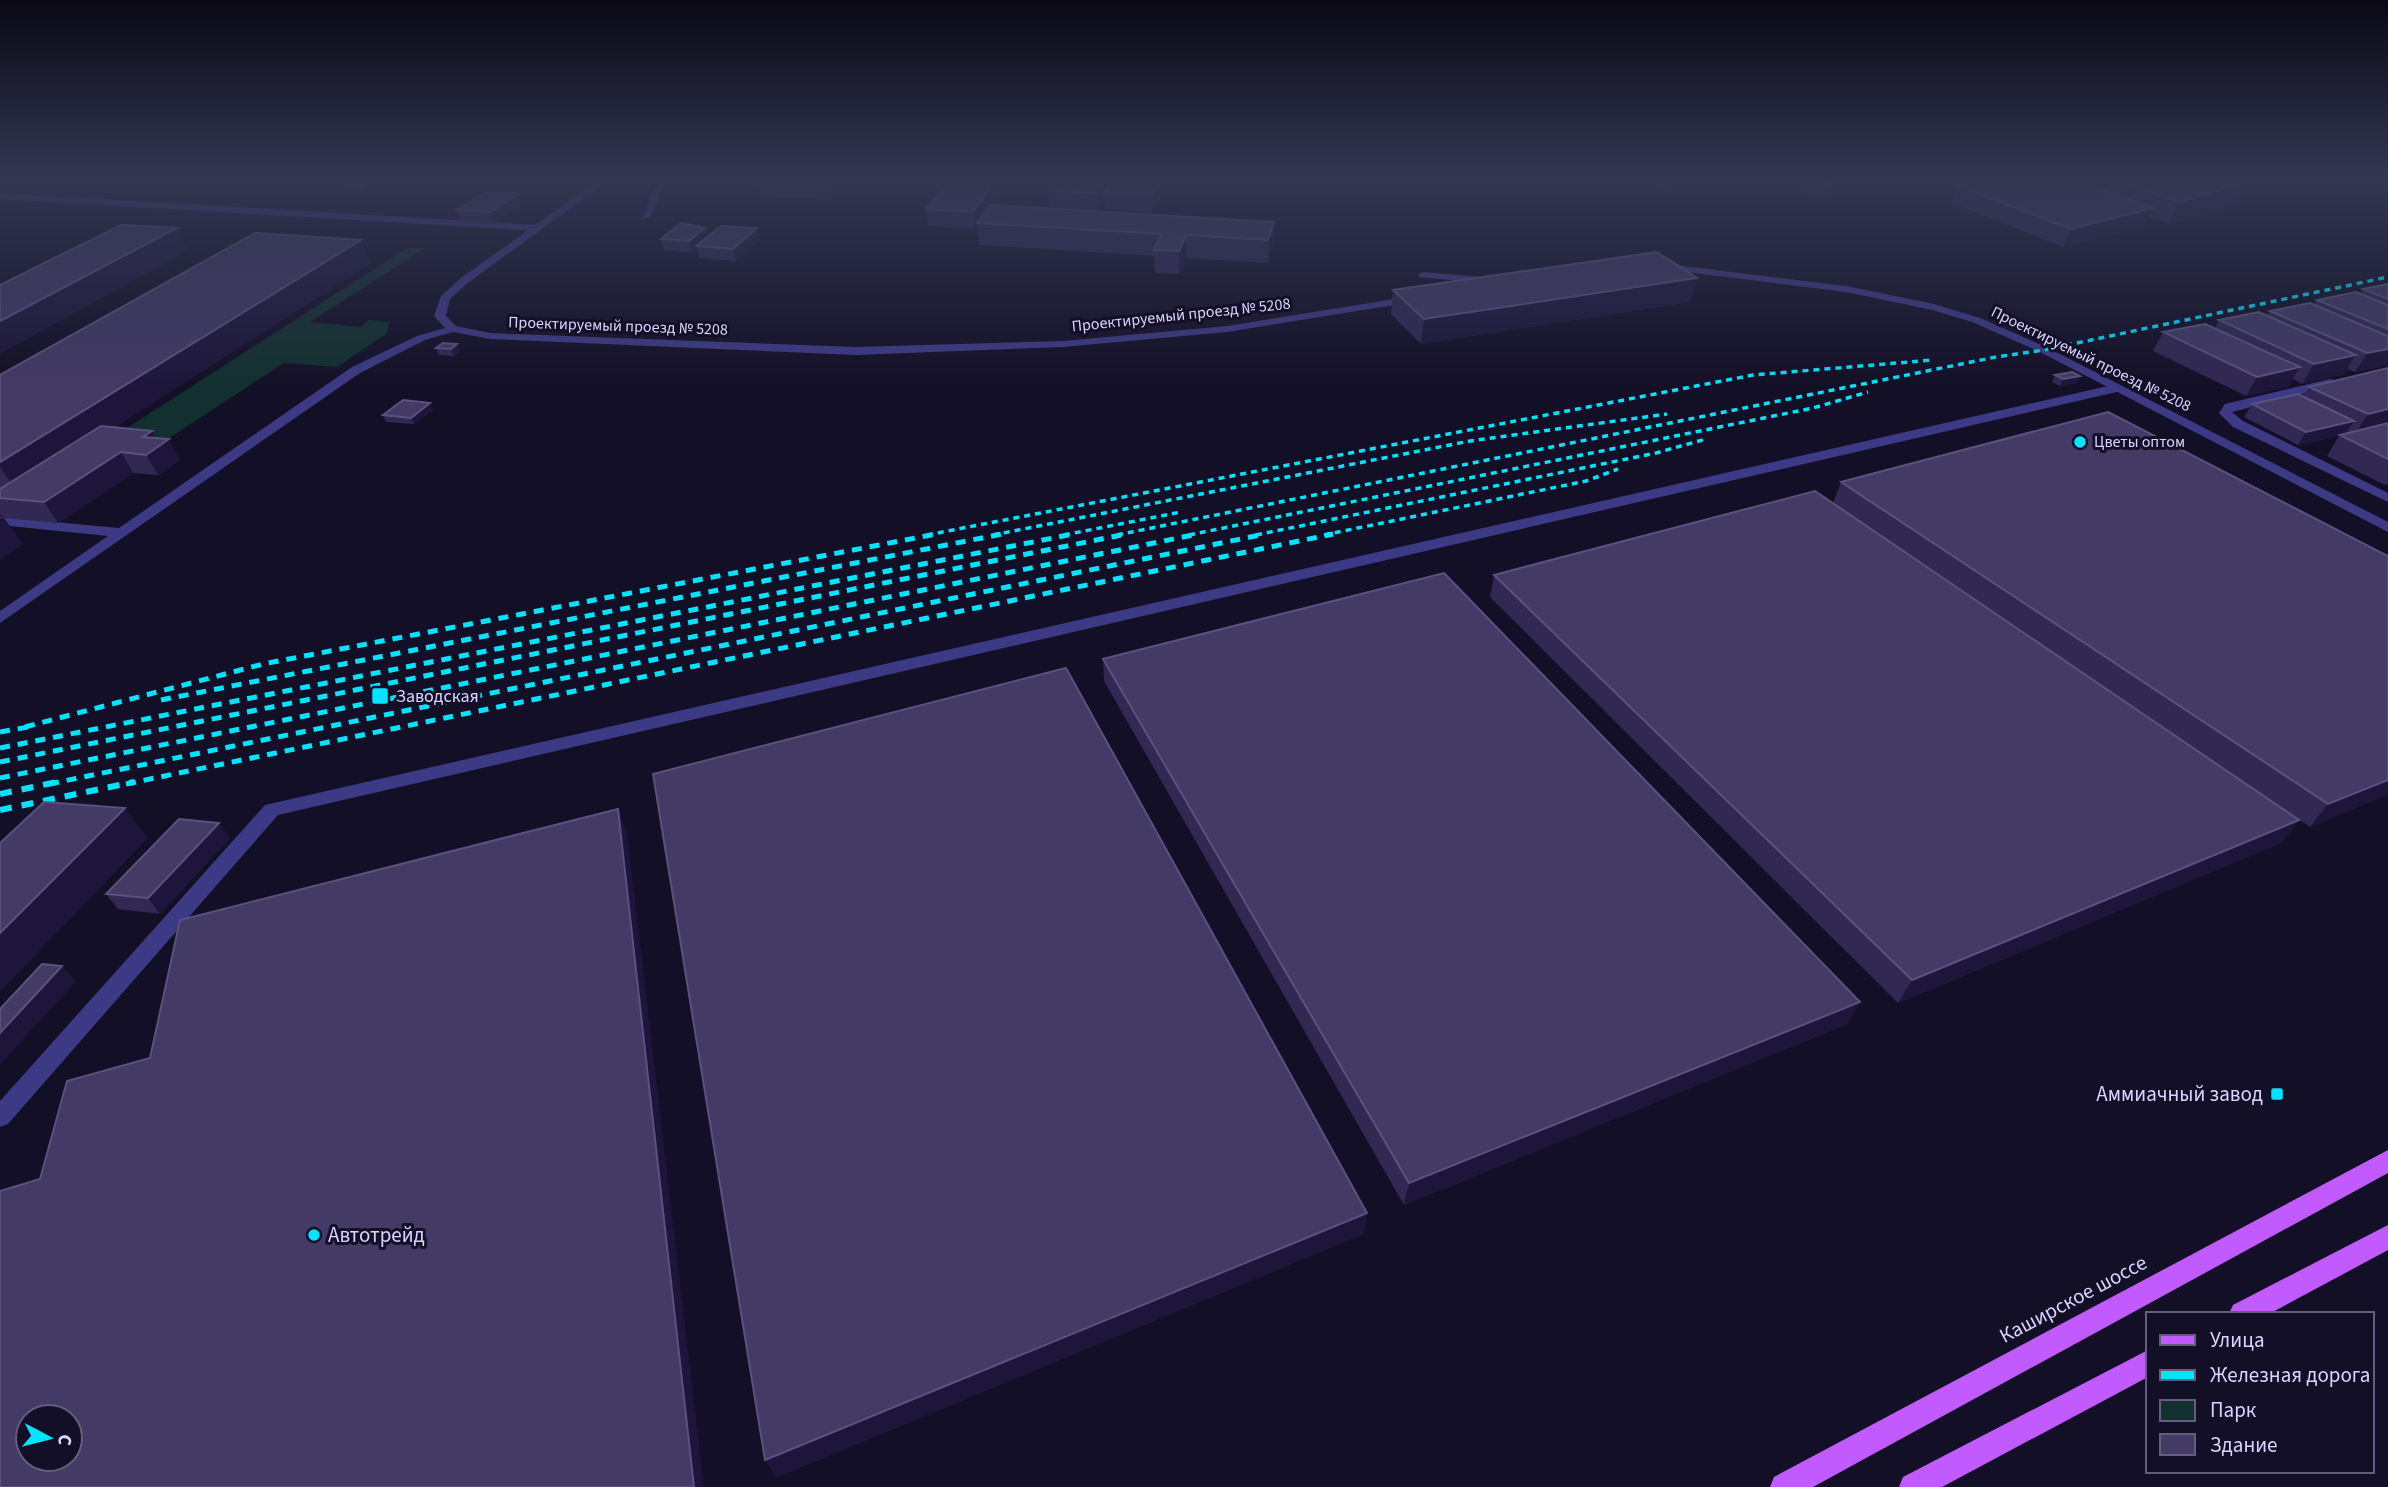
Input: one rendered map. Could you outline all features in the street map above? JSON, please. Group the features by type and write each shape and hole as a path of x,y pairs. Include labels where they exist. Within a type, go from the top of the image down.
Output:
{"main road":[{"name":"Каширское шоссе","path":"1784,1487 2388,1161"},
{"path":"2246,1312 2388,1237"},
{"path":"1913,1487 2146,1364"}],"street":[{"path":"0,618 356,370 421,338 452,329 440,316 445,298 511,247"},
{"name":"Проектируемый проезд № 5208","path":"1644,266 1832,287 1934,307 1976,320 2044,350 2388,528"},
{"path":"1423,275 1506,282 1458,292"},
{"name":"Проектируемый проезд № 5208","path":"452,329 490,336 883,351 1063,344 1227,329 1431,296"},
{"path":"2348,379 2229,407 2225,413 2238,424 2388,498"},
{"path":"0,1117 272,810 2116,388"},
{"path":"0,521 121,533"}],"green space":[{"path":"407,248 425,248 310,322 360,327 369,320 390,322 386,334 337,367 284,363 154,448 102,444"}],"building":[{"path":"76,247 140,247 0,321 0,285"},
{"path":"229,247 349,247 0,462 0,375"},
{"path":"1155,247 1181,247 1179,251 1154,250"},
{"path":"1657,252 1697,278 1424,319 1393,290"},
{"path":"2388,284 2388,299 2363,289"},
{"path":"2356,292 2388,305 2388,329 2317,300"},
{"path":"2310,303 2388,336 2388,349 2367,353 2270,311"},
{"path":"2259,312 2356,355 2314,364 2219,320"},
{"path":"2205,324 2300,367 2257,377 2163,332"},
{"path":"443,343 457,344 451,349 436,348"},
{"path":"2388,368 2388,409 2368,414 2309,387"},
{"path":"2072,372 2080,376 2063,379 2055,375"},
{"path":"2298,394 2354,421 2306,432 2252,404"},
{"path":"403,400 430,403 411,418 383,415"},
{"path":"2108,412 2388,556 2388,780 2328,804 1841,482"},
{"path":"2388,423 2388,459 2340,435"},
{"path":"101,426 152,431 143,437 169,439 146,455 121,452 44,502 0,498 0,489"},
{"path":"1815,491 2299,820 1912,980 1494,575"},
{"path":"1444,573 1860,1002 1409,1183 1103,659"},
{"path":"1066,668 1367,1213 765,1460 653,774"},
{"path":"44,802 125,808 0,933 0,843"},
{"path":"618,809 694,1487 0,1487 0,1191 40,1179 67,1081 150,1058 180,920"},
{"path":"179,819 219,823 148,898 106,894"},
{"path":"42,964 62,966 0,1033 0,1009"}],"railway":[{"path":"1117,535 1996,357 2044,350 2388,277"},
{"path":"927,535 1753,375 1933,360"},
{"path":"1189,535 1813,408 1868,392"},
{"path":"993,535 1470,441 1667,414"},
{"path":"1256,535 1656,453 1706,439"},
{"path":"1324,535 1586,481 1618,469"},
{"path":"1064,535 1181,512"},
{"path":"25,727 263,664 936,534"},
{"path":"161,700 1002,534"},
{"path":"0,748 1073,534"},
{"path":"0,762 1126,534"},
{"path":"0,778 1198,534"},
{"path":"49,784 1265,534"},
{"path":"126,784 1333,534"},
{"path":"0,732 34,726"},
{"path":"0,794 57,782"},
{"path":"0,810 134,782"}],"place":[{"name":"Цветы оптом","path":"2080,442"},
{"name":"Заводская","path":"380,696"},
{"name":"Аммиачный завод","path":"2277,1094"},
{"name":"Автотрейд","path":"314,1235"}]}
